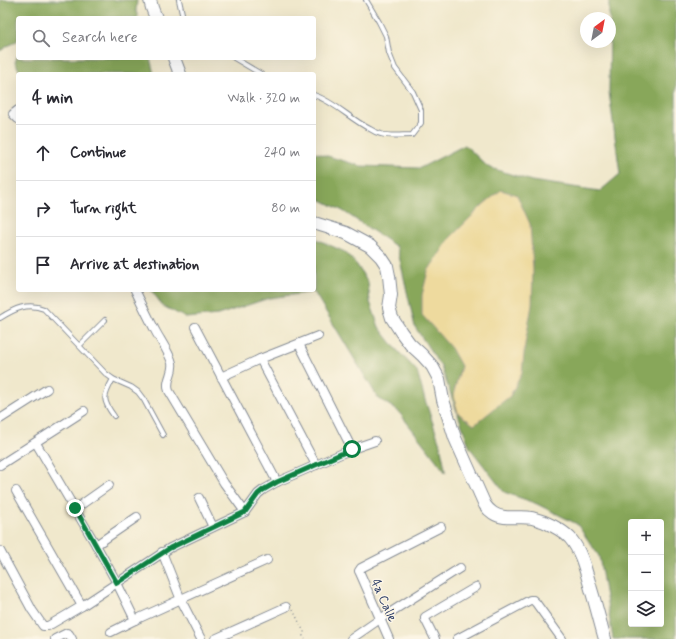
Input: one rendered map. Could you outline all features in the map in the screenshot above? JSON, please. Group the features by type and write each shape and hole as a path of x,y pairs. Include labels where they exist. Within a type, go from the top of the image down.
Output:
{"main road":[{"path":"150,0 155,16"},
{"path":"175,60 179,72"},
{"path":"316,224 346,233 370,246 387,266 391,295 389,308 392,318 410,344 432,366 439,379 443,400 455,438 485,505 492,513 500,517 533,518 556,528 570,538 580,554 585,568 605,639"}],"street":[{"path":"136,292 170,359 172,371 167,383 169,391 224,483 245,512"},
{"path":"195,328 277,482"},
{"path":"221,377 260,359 318,336"},
{"path":"299,344 352,449"},
{"path":"260,359 316,465"},
{"path":"0,419 47,389"},
{"path":"0,465 84,411"},
{"path":"0,551 32,610 43,626 48,626 82,606 162,552 245,512 258,494 277,482 352,449 375,441"},
{"path":"36,443 96,545 135,620"},
{"path":"75,508 109,485"},
{"path":"16,491 82,606"},
{"path":"199,498 213,527"},
{"path":"96,545 137,517"},
{"name":"4a Calle","path":"389,639 360,570 361,568 441,527"},
{"path":"162,552 181,600 201,639"},
{"path":"111,632 267,560"},
{"path":"351,639 460,568"},
{"path":"435,639 425,617 476,587"},
{"path":"457,639 471,636 527,601 533,600 562,639"},
{"path":"215,639 289,607"},
{"path":"55,639 67,633 72,639"}],"lane":[{"path":"179,0 183,16"},
{"path":"316,96 323,98 364,126 380,134 397,136 412,134 421,123 421,110 413,92 395,68 389,53 386,36 366,0"},
{"path":"237,60 258,72"},
{"path":"0,318 10,311 29,306 37,306 44,309 80,345 106,374 138,392 163,435"},
{"path":"80,345 105,320"},
{"path":"113,379 105,394 105,401 114,416"}],"path":[{"path":"289,607 304,632 303,636 305,639"}],"green space":[{"path":"0,0 137,0 136,11 137,16 16,16 16,41 0,51"},
{"path":"609,0 676,0 676,639 613,639 599,556 577,524 537,504 504,492 470,448 441,367 415,327 397,247 343,211 316,197 316,153 361,166 420,168 465,145 488,167 532,181 600,191 620,174 609,92 610,48 616,48 616,12 609,12"},
{"path":"16,59 150,60 154,72 20,72 15,62"},
{"path":"316,239 345,252 357,265 368,283 370,302 379,327 398,351 417,371 440,444 446,473 398,411 378,398 314,292 316,292"},
{"path":"152,292 314,292 269,298 218,315 186,318 163,306"}],"sand":[{"path":"501,190 517,195 530,224 533,269 532,305 525,344 522,373 510,396 474,425 458,413 453,395 461,366 451,348 422,315 422,295 428,271 450,238 484,204"}],"route":[{"path":"75,508 117,583 162,552 245,512 258,494 277,482 352,449"}]}
